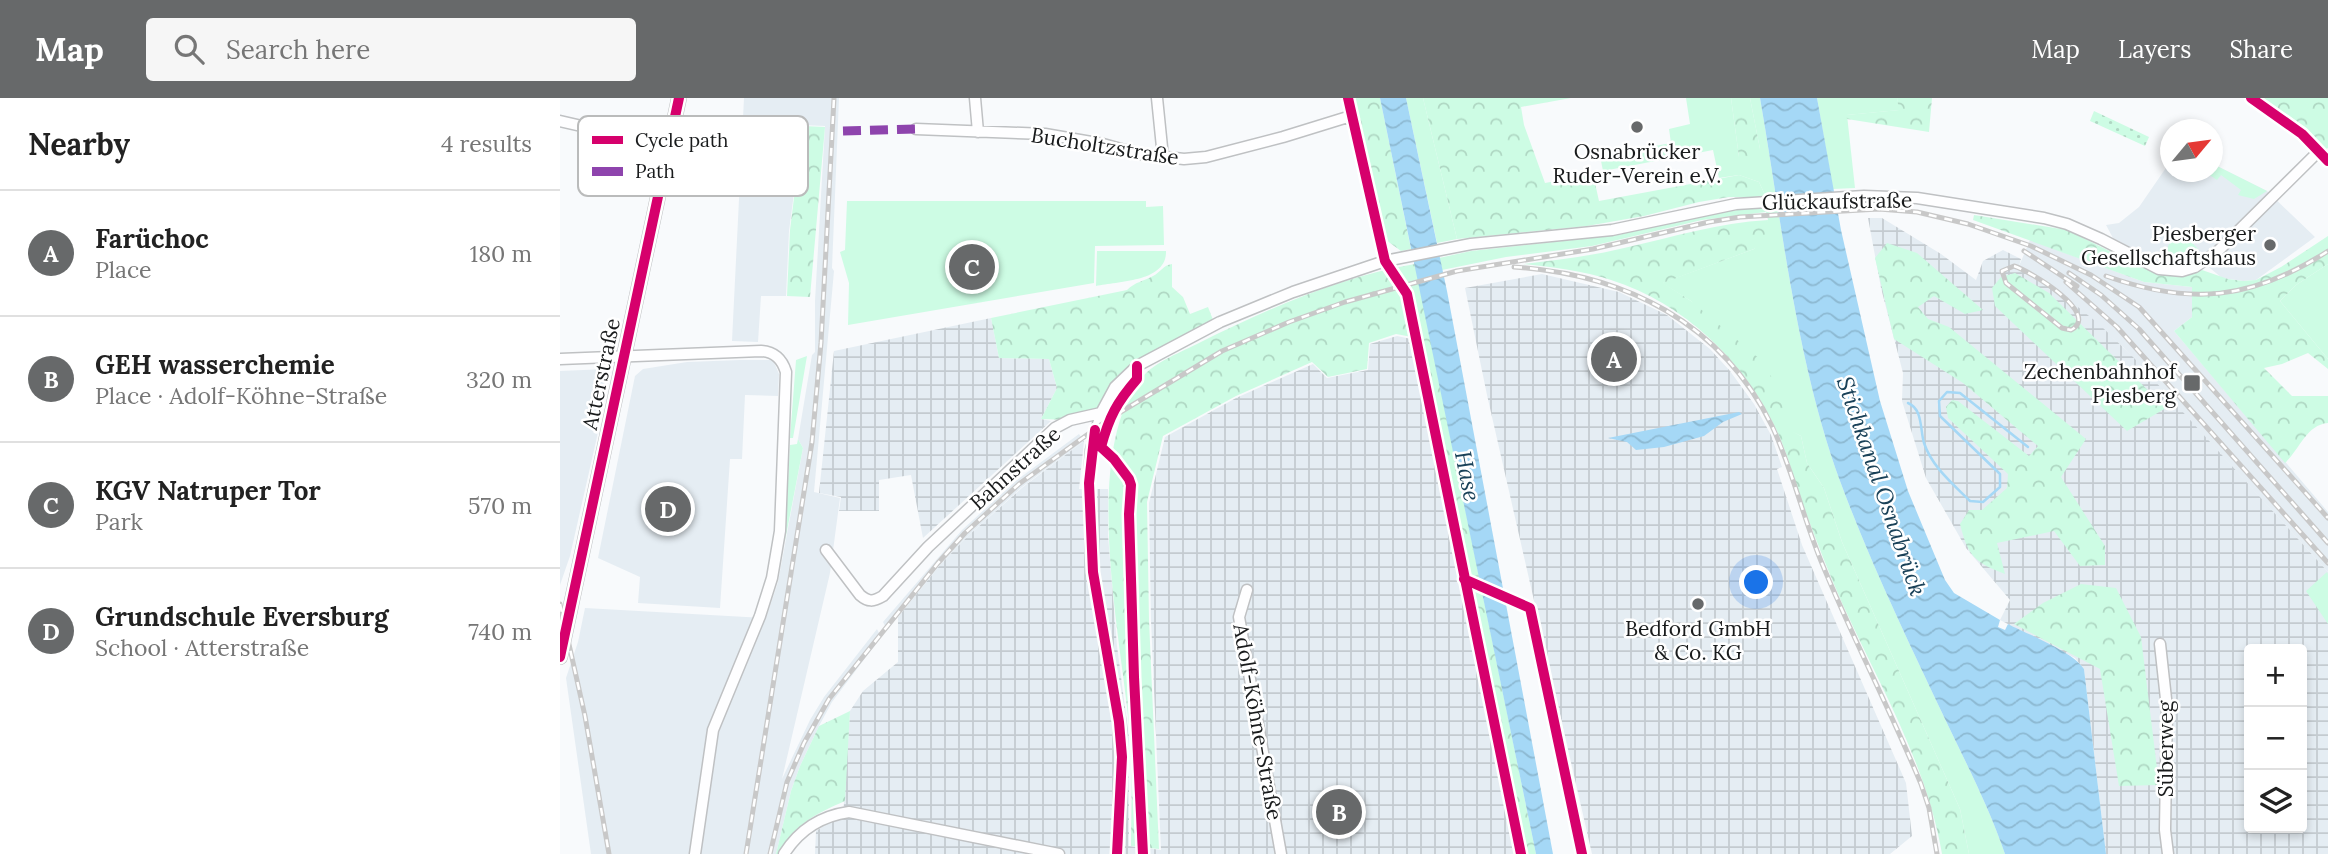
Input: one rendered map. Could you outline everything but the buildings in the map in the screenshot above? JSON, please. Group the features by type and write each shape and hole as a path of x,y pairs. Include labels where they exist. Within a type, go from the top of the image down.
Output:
{"street":[{"name":"Atterstraße","path":"675,116 679,98"},
{"path":"975,98 978,132"},
{"path":"1157,98 1163,158"},
{"path":"1117,854 1122,771 1121,734 1101,626 1090,530 1091,450 1101,413 1115,387 1125,376 1159,353 1215,324 1293,292 1385,261 1348,98"},
{"path":"2251,98 2282,118 2328,161"},
{"name":"Bucholtzstraße","path":"916,129 1072,137 1139,154 1184,159 1206,157 1351,116"},
{"path":"560,121 578,125"},
{"name":"Glückaufstraße","path":"1385,261 1448,248 1612,230 1700,209 1758,202 1857,196 1917,198 2044,218 2067,224 2101,239 2159,270 2182,271 2195,267 2217,252 2319,151"},
{"name":"Atterstraße","path":"560,657 658,196"},
{"path":"560,359 769,351 783,363 786,372 781,519 772,578 760,616 713,730 695,854"},
{"name":"Bahnstraße","path":"825,550 860,595 866,600 875,601 883,597 928,547 1055,428 1070,420 1101,413"},
{"name":"Adolf-Köhne-Straße","path":"1247,590 1239,617 1280,854"},
{"name":"Süberweg","path":"2160,644 2167,708 2165,830 2168,854"},
{"path":"784,854 800,833 817,821 849,812 1059,854"}],"shaded area":[{"path":"744,98 839,98 834,271 814,492 840,498 830,573 782,779 824,697 877,629 881,637 832,702 819,726 791,791 776,854 591,854 566,678 578,642 585,608 766,618 778,582 803,448 798,439 812,355 815,352 815,301 825,126 808,125 808,116 743,116"},
{"path":"2223,169 2267,191 2315,237 2256,280 2222,278 2199,259 2184,264 2167,263 2153,259 2113,238 2106,225 2119,223 2139,207 2160,177 2160,182 2223,182"},
{"path":"739,196 794,196 786,296 761,296 758,342 732,341"},
{"path":"1868,218 1882,218 1941,254 1976,280 1983,261 2003,250 2021,259 2019,266 2056,289 2100,325 2134,358 2328,572 2328,854 2106,854 2084,669 2075,658 2000,620 2010,600 1966,548 1926,478 1902,401 1903,373 1881,288"},
{"name":"Zechenbahnhof Piesberg","path":"2030,240 2144,282 2192,287 2192,317 2174,331 2328,512 2328,572 2123,347 2056,289 2019,266"},
{"path":"1542,274 1619,292 1667,315 1710,349 1754,404 1771,435 1782,467 1777,469 1802,545 1906,783 1912,836 1890,854 1592,854 1465,288"},
{"path":"991,318 999,358 1049,359 1057,388 1041,419 1051,421 923,538 911,475 879,480 879,511 839,511 841,497 819,493 834,351"},
{"path":"1397,336 1411,339 1517,854 815,854 816,831 843,818 850,711 863,691 898,662 898,617 940,565 968,536 1023,487 1084,441 1079,489 1108,489 1108,535 1117,646 1129,738 1129,846 1161,850 1149,503 1165,437 1236,398 1313,364 1327,378 1368,370 1370,344"},
{"path":"773,360 779,374 778,396 745,395 742,459 730,459 720,608 638,603 640,577 598,558 635,376 643,369 687,362"},
{"path":"607,369 597,437 570,556 560,585 560,371"},
{"path":"1079,434 1084,441 1022,487 968,536 940,565 887,630 883,622 962,530 1017,480"}],"green space":[{"path":"1355,98 1380,98 1411,249 1401,251 1386,240"},
{"path":"1406,98 1423,98 1457,239 1437,243"},
{"path":"1423,98 1571,98 1521,107 1524,125 1545,183 1593,174 1599,201 1739,175 1759,182 1766,197 1729,197 1587,226 1457,239"},
{"path":"1686,98 1731,98 1739,157 1760,149 1750,98 1760,98 1801,340 1825,435 1840,481 1877,571 1977,785 2005,854 1969,854 1960,809 1842,542 1824,488 1807,463 1801,436 1788,430 1691,301 1662,283 1754,249 1768,220 1766,212 1702,220 1592,246 1506,257 1442,270 1439,258 1471,251 1618,235 1701,215 1766,206 1766,197 1759,182 1739,175 1719,178 1713,150 1603,171 1600,156 1671,143 1669,129 1690,124"},
{"path":"1731,98 1750,98 1760,149 1757,160 1744,162 1739,157"},
{"path":"1817,98 1897,98 1900,110 1847,115 1855,188 1833,189"},
{"path":"1897,98 1932,98 1929,132 1847,119 1846,115 1899,110"},
{"path":"2261,98 2328,98 2328,148 2291,117"},
{"path":"2094,111 2149,137 2145,146 2090,121"},
{"path":"808,126 825,127 810,297 787,296 794,196 808,196"},
{"path":"2223,169 2267,191 2254,199 2238,195 2241,190 2223,176"},
{"path":"847,201 1146,201 1146,207 1163,206 1164,245 1095,246 1094,283 848,325 849,283 840,252 845,250"},
{"path":"1974,215 2067,230 2156,274 2184,276 2202,270 2243,281 2256,280 2281,267 2328,236 2328,264 2296,285 2280,301 2328,359 2328,369 2308,353 2264,368 2292,396 2328,396 2328,423 2314,428 2285,463 2174,331 2192,317 2192,287 2144,282 1973,220"},
{"path":"1768,220 1766,233 1754,249 1663,283 1691,301 1761,360 1788,404 1786,424 1801,436 1807,463 1824,488 1842,542 1960,809 1969,854 1942,854 1935,821 1914,757 1831,577 1780,438 1763,404 1747,381 1709,338 1687,320 1638,290 1590,274 1523,264 1599,253 1713,227"},
{"path":"2180,230 2199,250 2182,258 2171,259 2167,252 2169,244"},
{"path":"1887,243 1917,253 1983,310 1965,314 1934,296 1918,307 1928,319 1949,327 2086,439 2061,477 2105,546 2105,565 2080,566 2054,531 1997,543 2005,574 1986,566 1970,551 1960,524 1969,510 1982,510 2007,488 2008,474 1948,418 1946,407 1952,400 1958,401 2029,456 2038,446 1963,383 1894,339 1875,258"},
{"path":"1097,251 1166,251 1159,269 1150,274 1129,281 1096,286"},
{"path":"1172,264 1172,287 1183,297 1190,314 1208,307 1215,325 1137,366 1101,413 1070,420 1041,419 1057,388 1049,359 999,358 991,318 1127,290"},
{"path":"1415,264 1536,854 1519,854 1412,337 1396,334 1369,343 1367,369 1328,377 1312,362 1236,396 1163,436 1147,502 1159,849 1131,846 1131,749 1110,553 1112,457 1122,415 1144,375 1173,355 1303,296 1358,277"},
{"path":"2328,264 2328,359 2280,301 2296,285"},
{"path":"2015,273 2049,293 2166,408 2127,431 1995,306 1992,288 2001,277"},
{"path":"807,356 793,438 790,438 796,360"},
{"path":"798,439 803,448 785,541 790,445 797,444"},
{"path":"2327,572 2328,574 2328,624 2306,591"},
{"path":"2081,584 2116,588 2141,637 2159,785 2119,786 2100,669 2014,624 2043,603"},
{"path":"850,711 845,801 798,828 776,854 791,791 819,726"}],"water":[{"name":"Hase","path":"1380,98 1406,98 1447,291 1553,854 1536,854"},
{"name":"Stichkanal Osnabrück","path":"1760,98 1817,98 1841,230 1880,401 1908,491 1945,580 1954,593 2000,620 1998,627 2005,630 2008,624 2038,638 2071,656 2084,669 2106,854 2005,854 1977,785 1877,571 1840,481 1825,435 1801,340"},
{"path":"1739,412 1742,414 1723,422 1704,436 1664,447 1636,450 1627,442 1608,438"}],"waterway":[{"path":"1908,403 1919,415 1924,443 1932,460 1970,501 1983,502 2000,487 2000,474 1940,416 1939,401 1947,392 1960,393 2028,447"}],"railway":[{"path":"746,854 812,442 821,343 834,98"},
{"path":"770,854 787,782 804,743 829,699 938,563 965,533 1019,484 1109,419 1222,351 1289,322 1345,302 1457,271 1593,249 1740,217 1879,209 1917,212 1968,224 2031,246 2091,275 2139,307 2328,518"},
{"path":"2024,251 2077,286"},
{"path":"2106,276 2166,292 2220,293 2273,280 2328,251"},
{"path":"2014,266 2060,294 2071,304 2077,314 2078,323 2071,330 2062,328 2006,283 2002,271 2014,266"},
{"path":"1514,267 1594,280 1631,293 1666,310 1698,332 1726,359 1751,390 1779,442 1821,561 1921,784 1929,808 1937,854"},
{"path":"2069,273 2101,295 2139,329 2328,543"},
{"path":"2066,282 2117,327 2328,563"},
{"path":"560,604 585,716 609,854"}],"marked path":[{"path":"843,131 916,129"}],"cycle path":[{"path":"675,116 679,98"},
{"path":"1348,98 1385,261 1407,294 1521,854"},
{"path":"2251,98 2302,134 2328,161"},
{"path":"560,657 658,196"},
{"path":"1137,366 1137,379 1114,410 1101,447 1114,459 1131,485 1129,514 1134,677 1143,854"},
{"path":"1095,430 1089,483 1093,572 1119,722 1122,757 1117,854"},
{"path":"1464,579 1530,608 1582,854"}],"place":[{"name":"Osnabrücker Ruder-Verein e.V.","path":"1637,127"},
{"name":"Piesberger Gesellschaftshaus","path":"2270,245"},
{"name":"KGV Natruper Tor","path":"972,267"},
{"name":"Farüchoc","path":"1614,359"},
{"name":"Zechenbahnhof Piesberg","path":"2192,383"},
{"name":"Grundschule Eversburg","path":"668,509"},
{"name":"Bedford GmbH & Co. KG","path":"1698,604"},
{"name":"GEH wasserchemie","path":"1339,812"}]}
